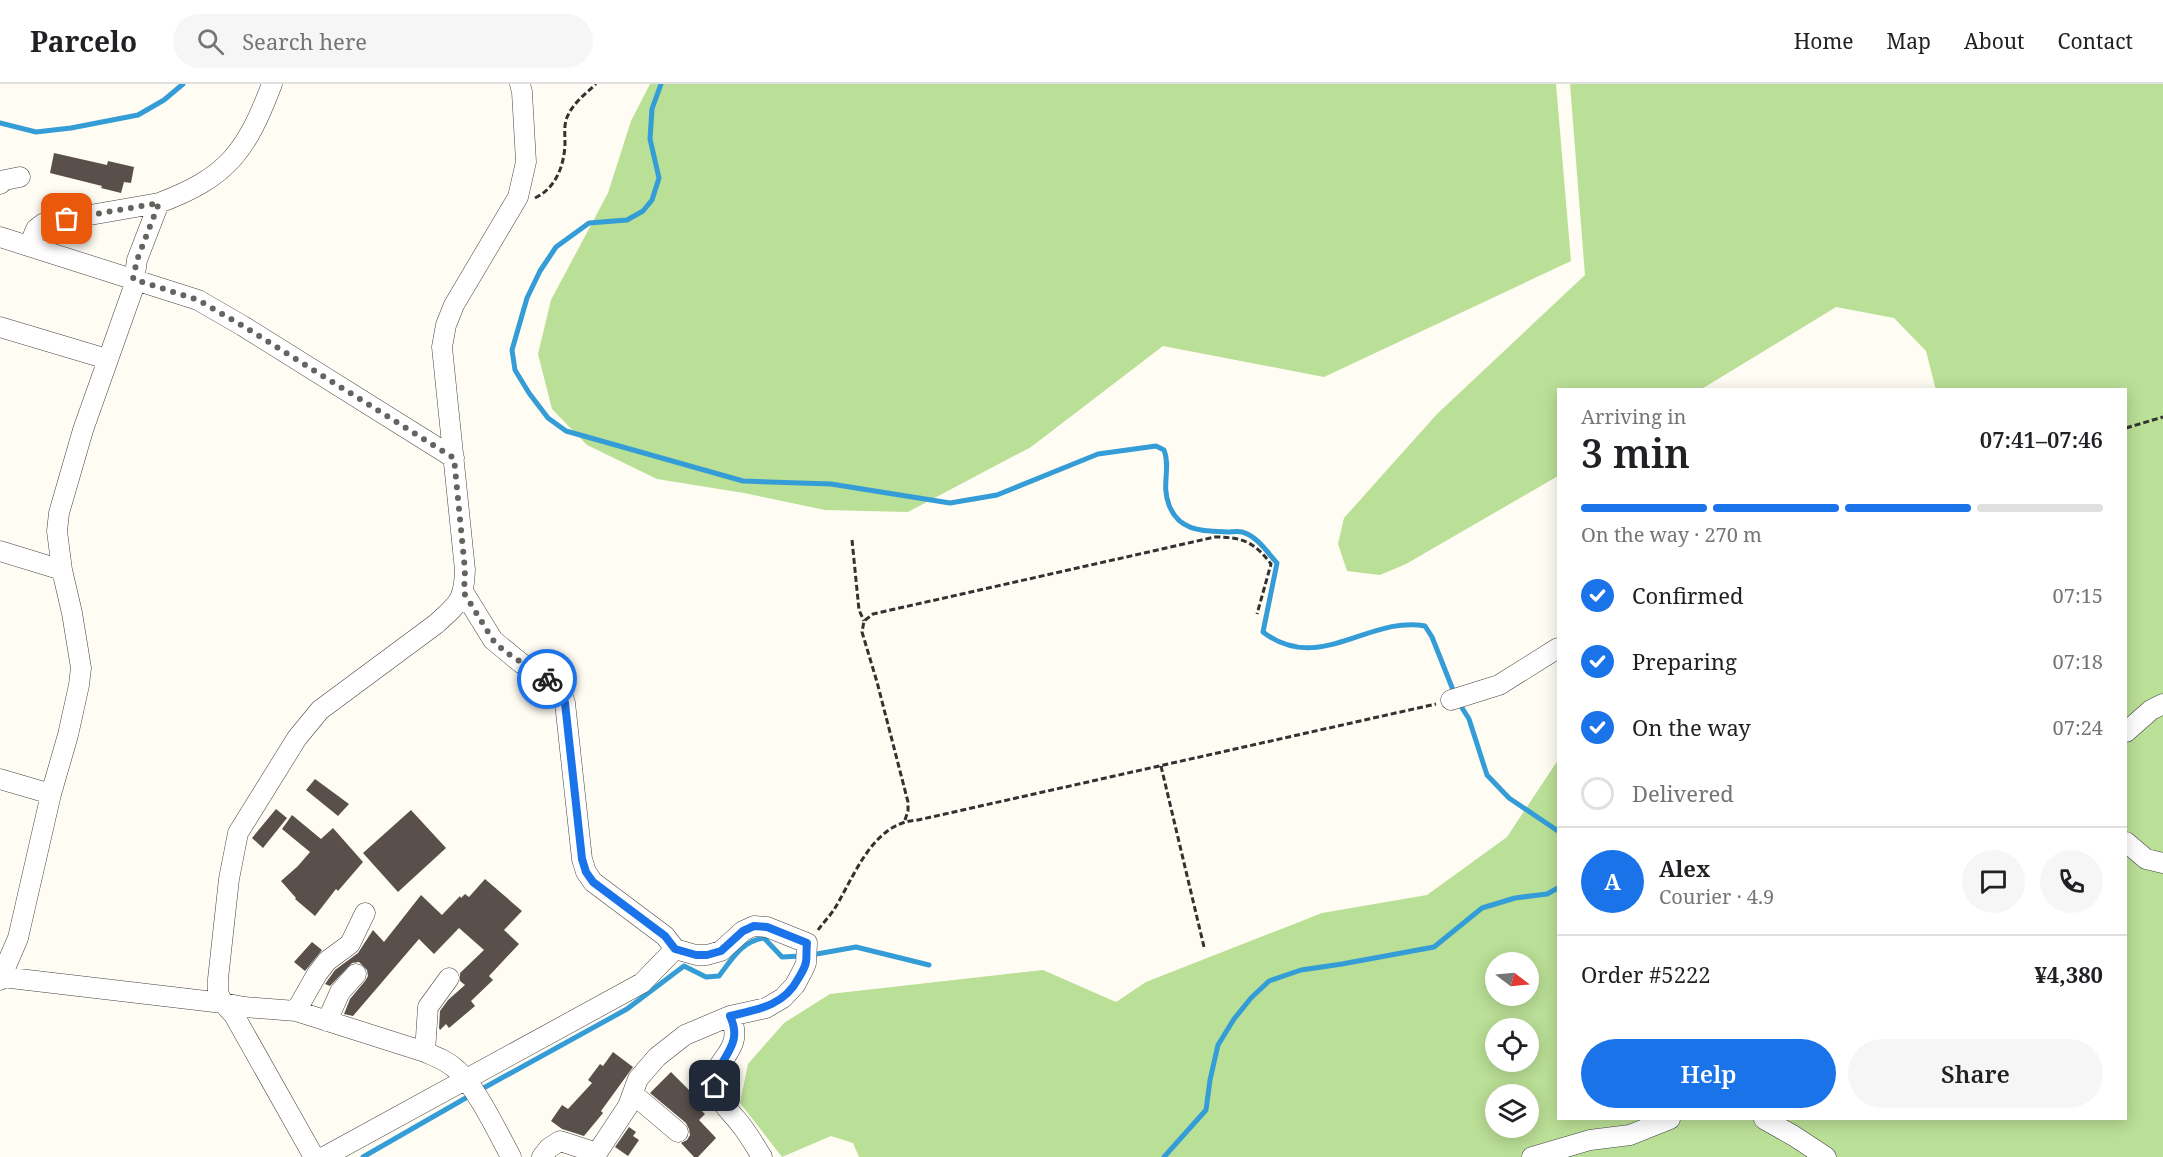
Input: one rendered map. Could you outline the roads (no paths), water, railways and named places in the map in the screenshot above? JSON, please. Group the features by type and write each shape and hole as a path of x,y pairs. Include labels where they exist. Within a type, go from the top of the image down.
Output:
{"street":[{"path":"29,246 36,229 44,223 159,203 210,178 244,145 253,130 272,84"},
{"path":"314,1157 234,1015 223,1003 218,993 228,889 238,833 248,813 297,738 320,710 436,624 454,608 464,593 465,570 442,346 446,325 454,305 518,197 526,162 520,84"},
{"path":"0,184 5,180 20,177"},
{"path":"159,203 137,260 133,289 83,430 59,513 57,531 62,570 81,668 79,686 51,794 18,938 1,979 223,1003 244,1008 296,1011 425,1052 444,1060 456,1069 472,1089 511,1157"},
{"path":"0,237 198,300 454,458"},
{"path":"0,327 107,359"},
{"path":"0,551 62,570"},
{"path":"464,593 493,640 521,663 555,684 561,691 565,703 582,859 586,872 593,882 665,936 675,949 696,955 721,951 743,931 754,926 767,927 806,952 795,985 783,998 766,1008 730,1016 685,1035 657,1057 638,1079 627,1106 597,1153 560,1141 549,1148 542,1157"},
{"path":"1456,699 1499,685 1557,649"},
{"path":"2127,731 2151,710 2163,704"},
{"path":"0,779 51,794"},
{"path":"2127,843 2146,859 2163,863"},
{"path":"296,1011 322,968 350,944 365,913"},
{"path":"324,1157 472,1089 495,1065 642,983 675,949"},
{"path":"327,1020 340,992 356,974"},
{"path":"425,1052 428,1007 449,978"},
{"path":"730,1016 735,1027 735,1037 715,1076 715,1086 718,1096 742,1126 762,1157"},
{"path":"633,1094 678,1132"},
{"path":"1532,1157 1590,1140 1630,1135 1668,1120"},
{"path":"1766,1120 1826,1157"}],"waterway":[{"path":"0,123 36,132 71,128 138,115 164,100 183,84"},
{"path":"661,84 652,109 650,139 659,178 652,200 643,211 627,220 589,223 556,247 540,271 527,298 512,350 515,370 548,418 566,431 743,481 831,484 950,503 997,495 1098,454 1156,446 1164,450 1166,456 1167,498 1173,514 1179,520 1201,530 1247,534 1261,545 1277,563 1263,632 1284,644 1304,648 1324,646 1384,628 1405,625 1425,626 1432,637 1455,695"},
{"path":"1459,703 1469,719 1487,775 1509,798 1557,830"},
{"path":"1164,1157 1206,1110 1218,1045 1234,1019 1269,981 1301,970 1434,947 1482,908 1515,898 1547,894 1557,889"},
{"path":"480,1090 627,1009 684,966 706,977 719,976 733,957 744,947 764,938 782,957 801,956"},
{"path":"811,955 856,947 929,965"},
{"path":"363,1157 471,1095"}]}
